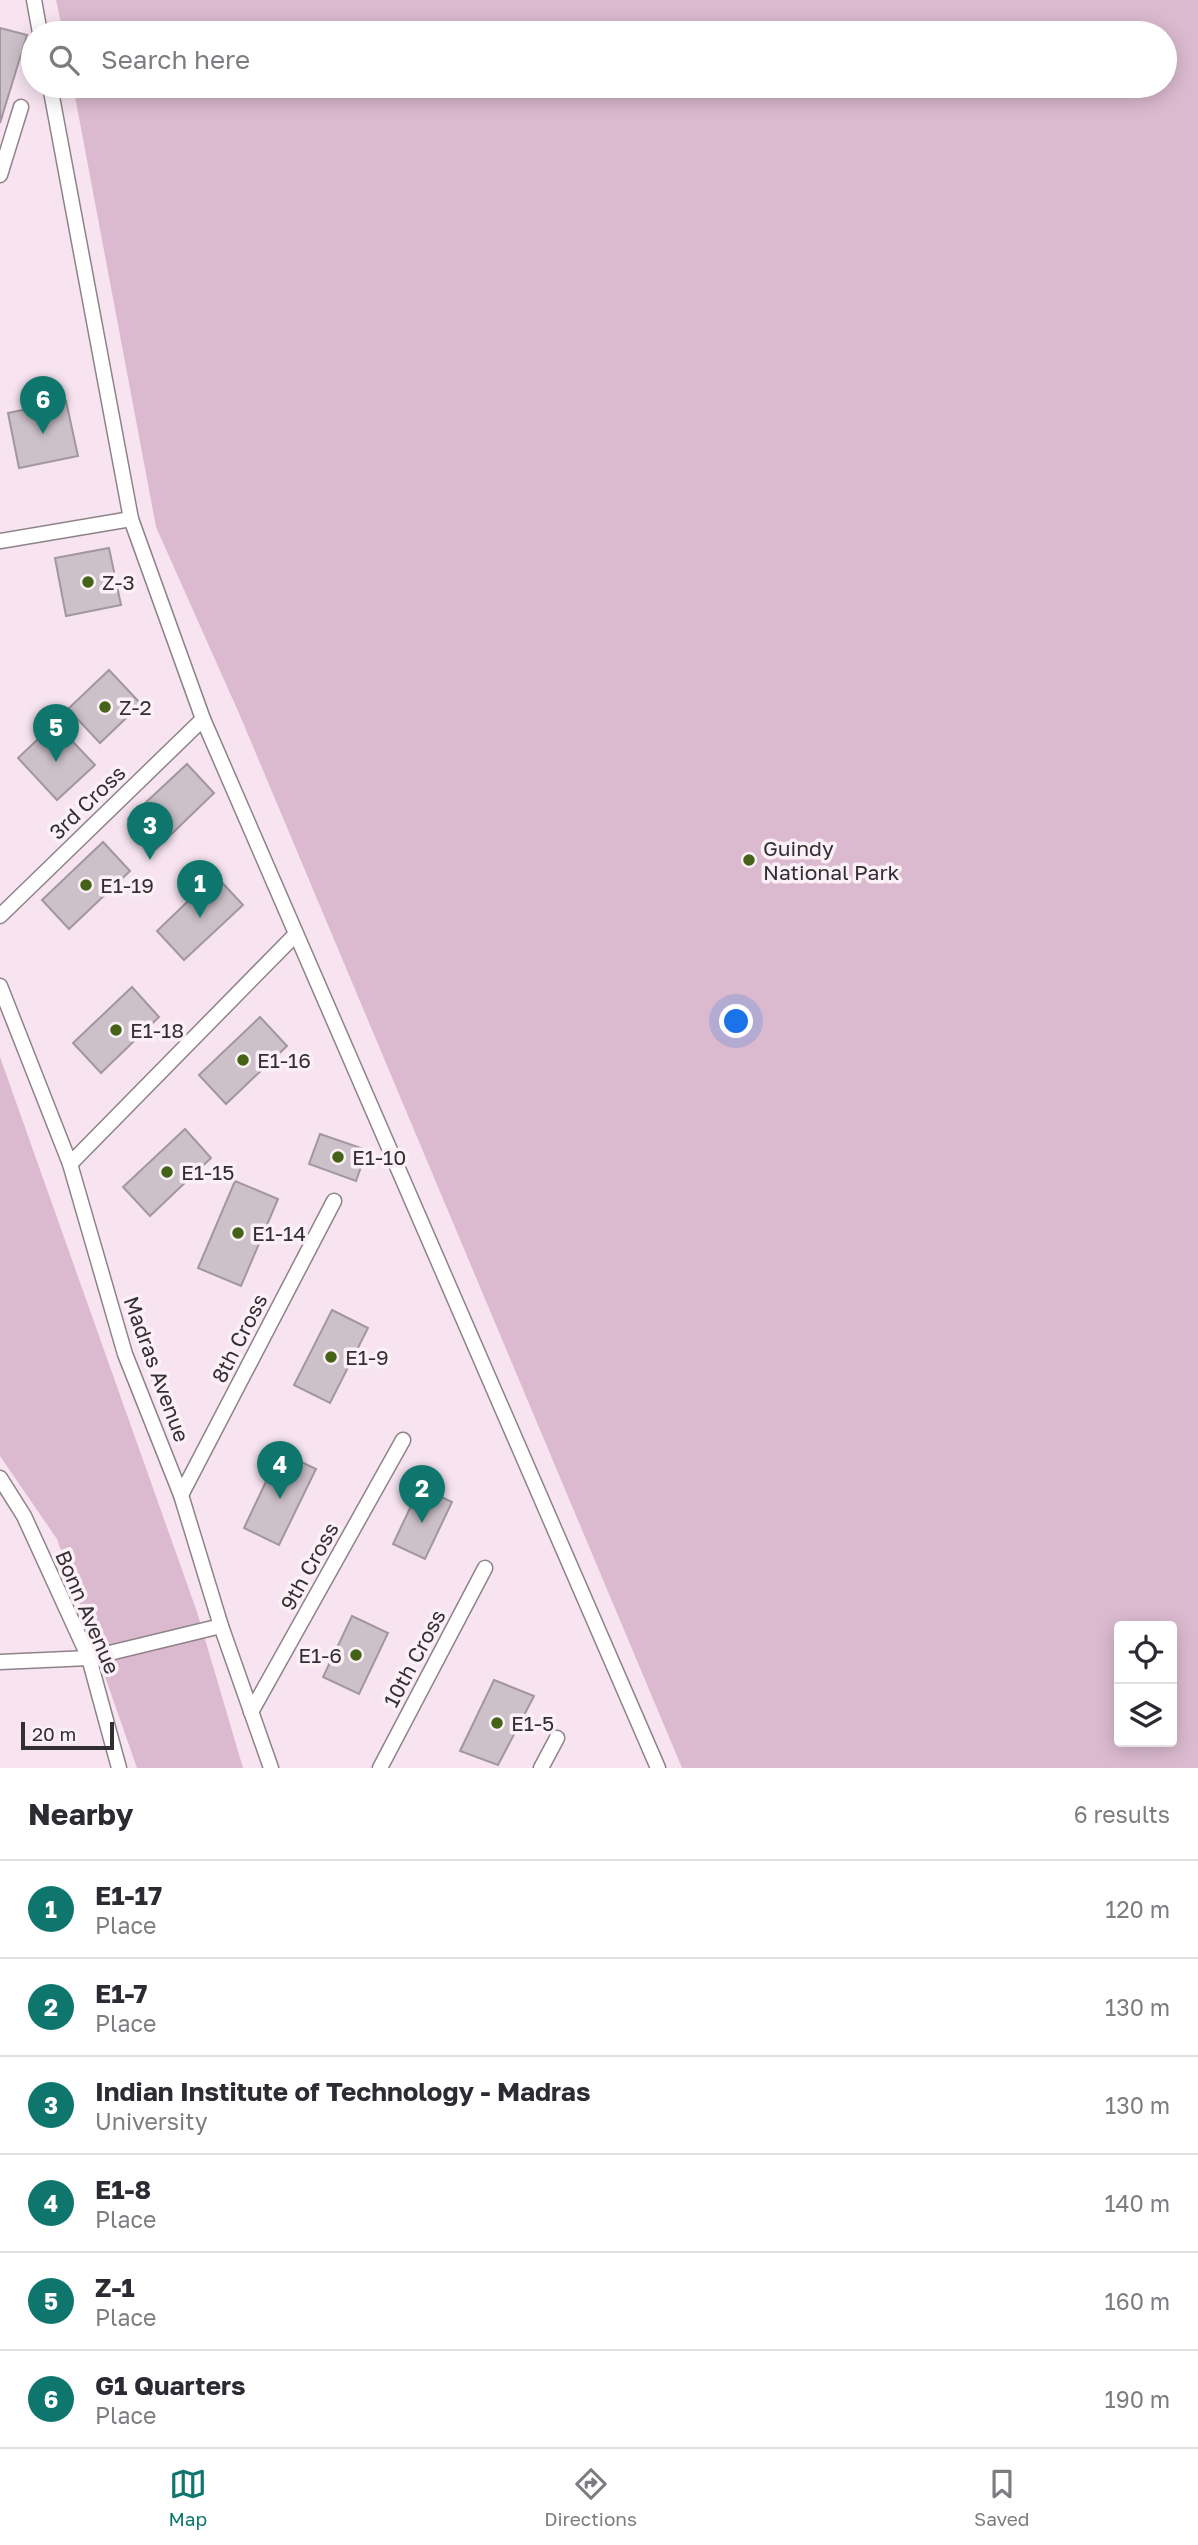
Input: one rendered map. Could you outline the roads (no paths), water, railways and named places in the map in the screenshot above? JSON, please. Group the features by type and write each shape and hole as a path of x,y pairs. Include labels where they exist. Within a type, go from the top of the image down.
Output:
{"lane":[{"path":"34,0 38,21"},
{"path":"52,98 131,519 203,719 658,1768"},
{"path":"0,175 21,107"},
{"path":"0,541 131,519"},
{"name":"3rd Cross","path":"0,916 203,719"},
{"path":"70,1164 296,934"},
{"name":"Madras Avenue","path":"0,986 70,1164 125,1354 181,1495 221,1626 271,1768"},
{"name":"8th Cross","path":"181,1495 334,1201"},
{"name":"9th Cross","path":"251,1712 403,1440"},
{"name":"Bonn Avenue","path":"0,1478 24,1516 89,1658 119,1768"},
{"name":"10th Cross","path":"380,1768 485,1568"},
{"path":"0,1662 89,1658 221,1626"},
{"path":"541,1768 557,1738"}],"place":[{"name":"G1 Quarters","path":"43,434"},
{"name":"Z-3","path":"88,582"},
{"name":"Z-2","path":"105,707"},
{"name":"Z-1","path":"56,762"},
{"name":"Indian Institute of Technology - Madras","path":"150,860"},
{"name":"Guindy National Park","path":"749,860"},
{"name":"E1-19","path":"86,885"},
{"name":"E1-17","path":"200,918"},
{"name":"E1-18","path":"116,1030"},
{"name":"E1-16","path":"243,1060"},
{"name":"E1-10","path":"338,1157"},
{"name":"E1-15","path":"167,1172"},
{"name":"E1-14","path":"238,1233"},
{"name":"E1-9","path":"331,1357"},
{"name":"E1-8","path":"280,1499"},
{"name":"E1-7","path":"422,1523"},
{"name":"E1-6","path":"356,1655"},
{"name":"E1-5","path":"497,1723"}]}
